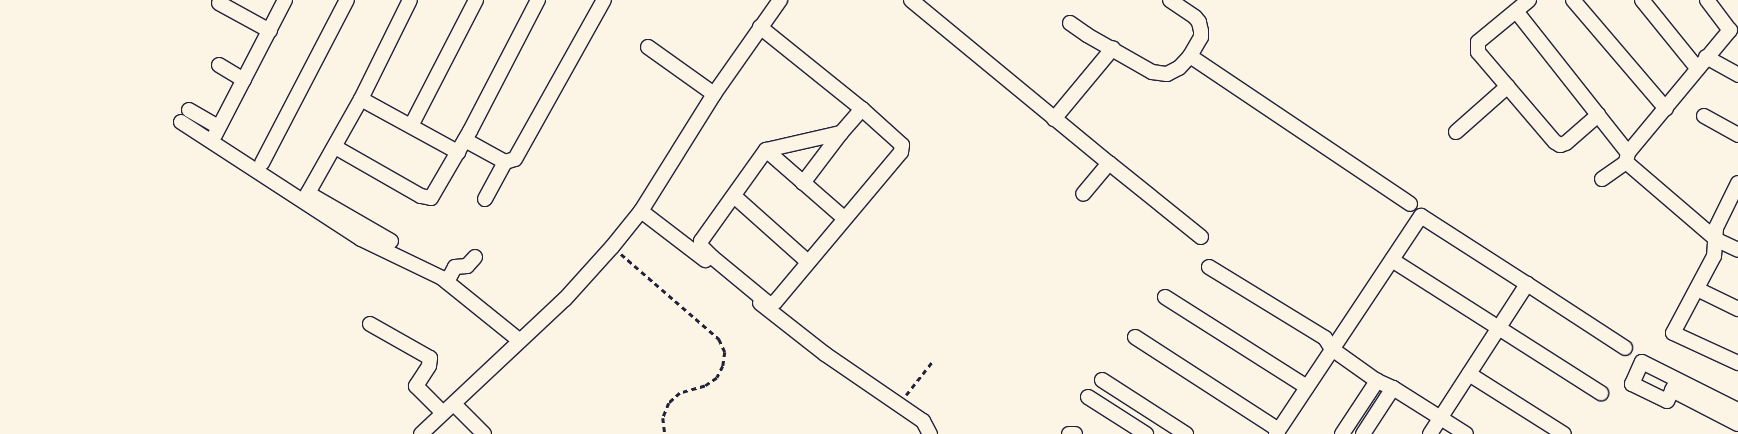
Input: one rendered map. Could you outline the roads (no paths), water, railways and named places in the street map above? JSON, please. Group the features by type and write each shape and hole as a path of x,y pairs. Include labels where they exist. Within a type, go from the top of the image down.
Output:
{"street":[{"path":"189,110 217,131 285,0"},
{"path":"262,163 347,0"},
{"path":"391,241 308,193 361,99 410,0"},
{"path":"411,126 476,0"},
{"path":"335,147 427,198 431,198 438,190 462,146 538,0"},
{"path":"361,99 411,126 462,146 505,162 515,159 604,0"},
{"path":"421,434 455,405 565,299 612,247 641,211 714,94 780,0"},
{"path":"911,0 1201,237"},
{"path":"1070,23 1087,36 1159,74 1174,72 1190,56 1201,37 1201,27 1194,17 1170,0"},
{"path":"1574,0 1666,109"},
{"path":"1642,0 1701,63 1738,75"},
{"path":"1602,179 1627,158 1701,63 1734,26 1707,0"},
{"path":"219,3 270,31"},
{"path":"1598,115 1566,143 1560,144 1555,142 1478,52 1478,42 1520,5 1598,115 1627,158 1717,240 1738,250"},
{"path":"760,27 901,142 902,149 806,261 775,302 768,306"},
{"path":"648,47 714,94"},
{"path":"1054,118 1112,48"},
{"path":"1190,56 1410,204"},
{"path":"219,65 244,80"},
{"path":"1456,132 1508,86"},
{"path":"803,183 862,109"},
{"path":"1704,116 1738,135"},
{"path":"181,122 361,239 424,268 447,282 520,341"},
{"path":"841,133 766,150 701,241 700,246 826,354 923,421 930,434"},
{"path":"766,150 844,218"},
{"path":"485,199 505,162"},
{"path":"1083,194 1109,163"},
{"path":"1736,190 1716,228 1717,240 1714,256 1673,333 1738,363"},
{"path":"734,196 806,261"},
{"path":"641,211 768,306"},
{"path":"1135,337 1278,432 1421,216 1625,348"},
{"path":"447,282 455,267 467,266 475,257"},
{"path":"1392,260 1601,393"},
{"path":"1210,267 1325,338 1332,349 1377,381 1393,388 1466,434"},
{"path":"1430,434 1527,284"},
{"path":"1697,290 1738,309"},
{"path":"1164,297 1307,387"},
{"path":"370,324 430,358 429,366 416,386 443,414"},
{"path":"1469,374 1564,434"},
{"path":"1102,380 1186,434"},
{"path":"1342,434 1377,381"},
{"path":"1738,410 1674,385 1738,424"},
{"path":"1363,434 1393,388"},
{"path":"1088,396 1146,434"},
{"path":"455,405 484,434"},
{"path":"1069,434 1075,434"}]}
